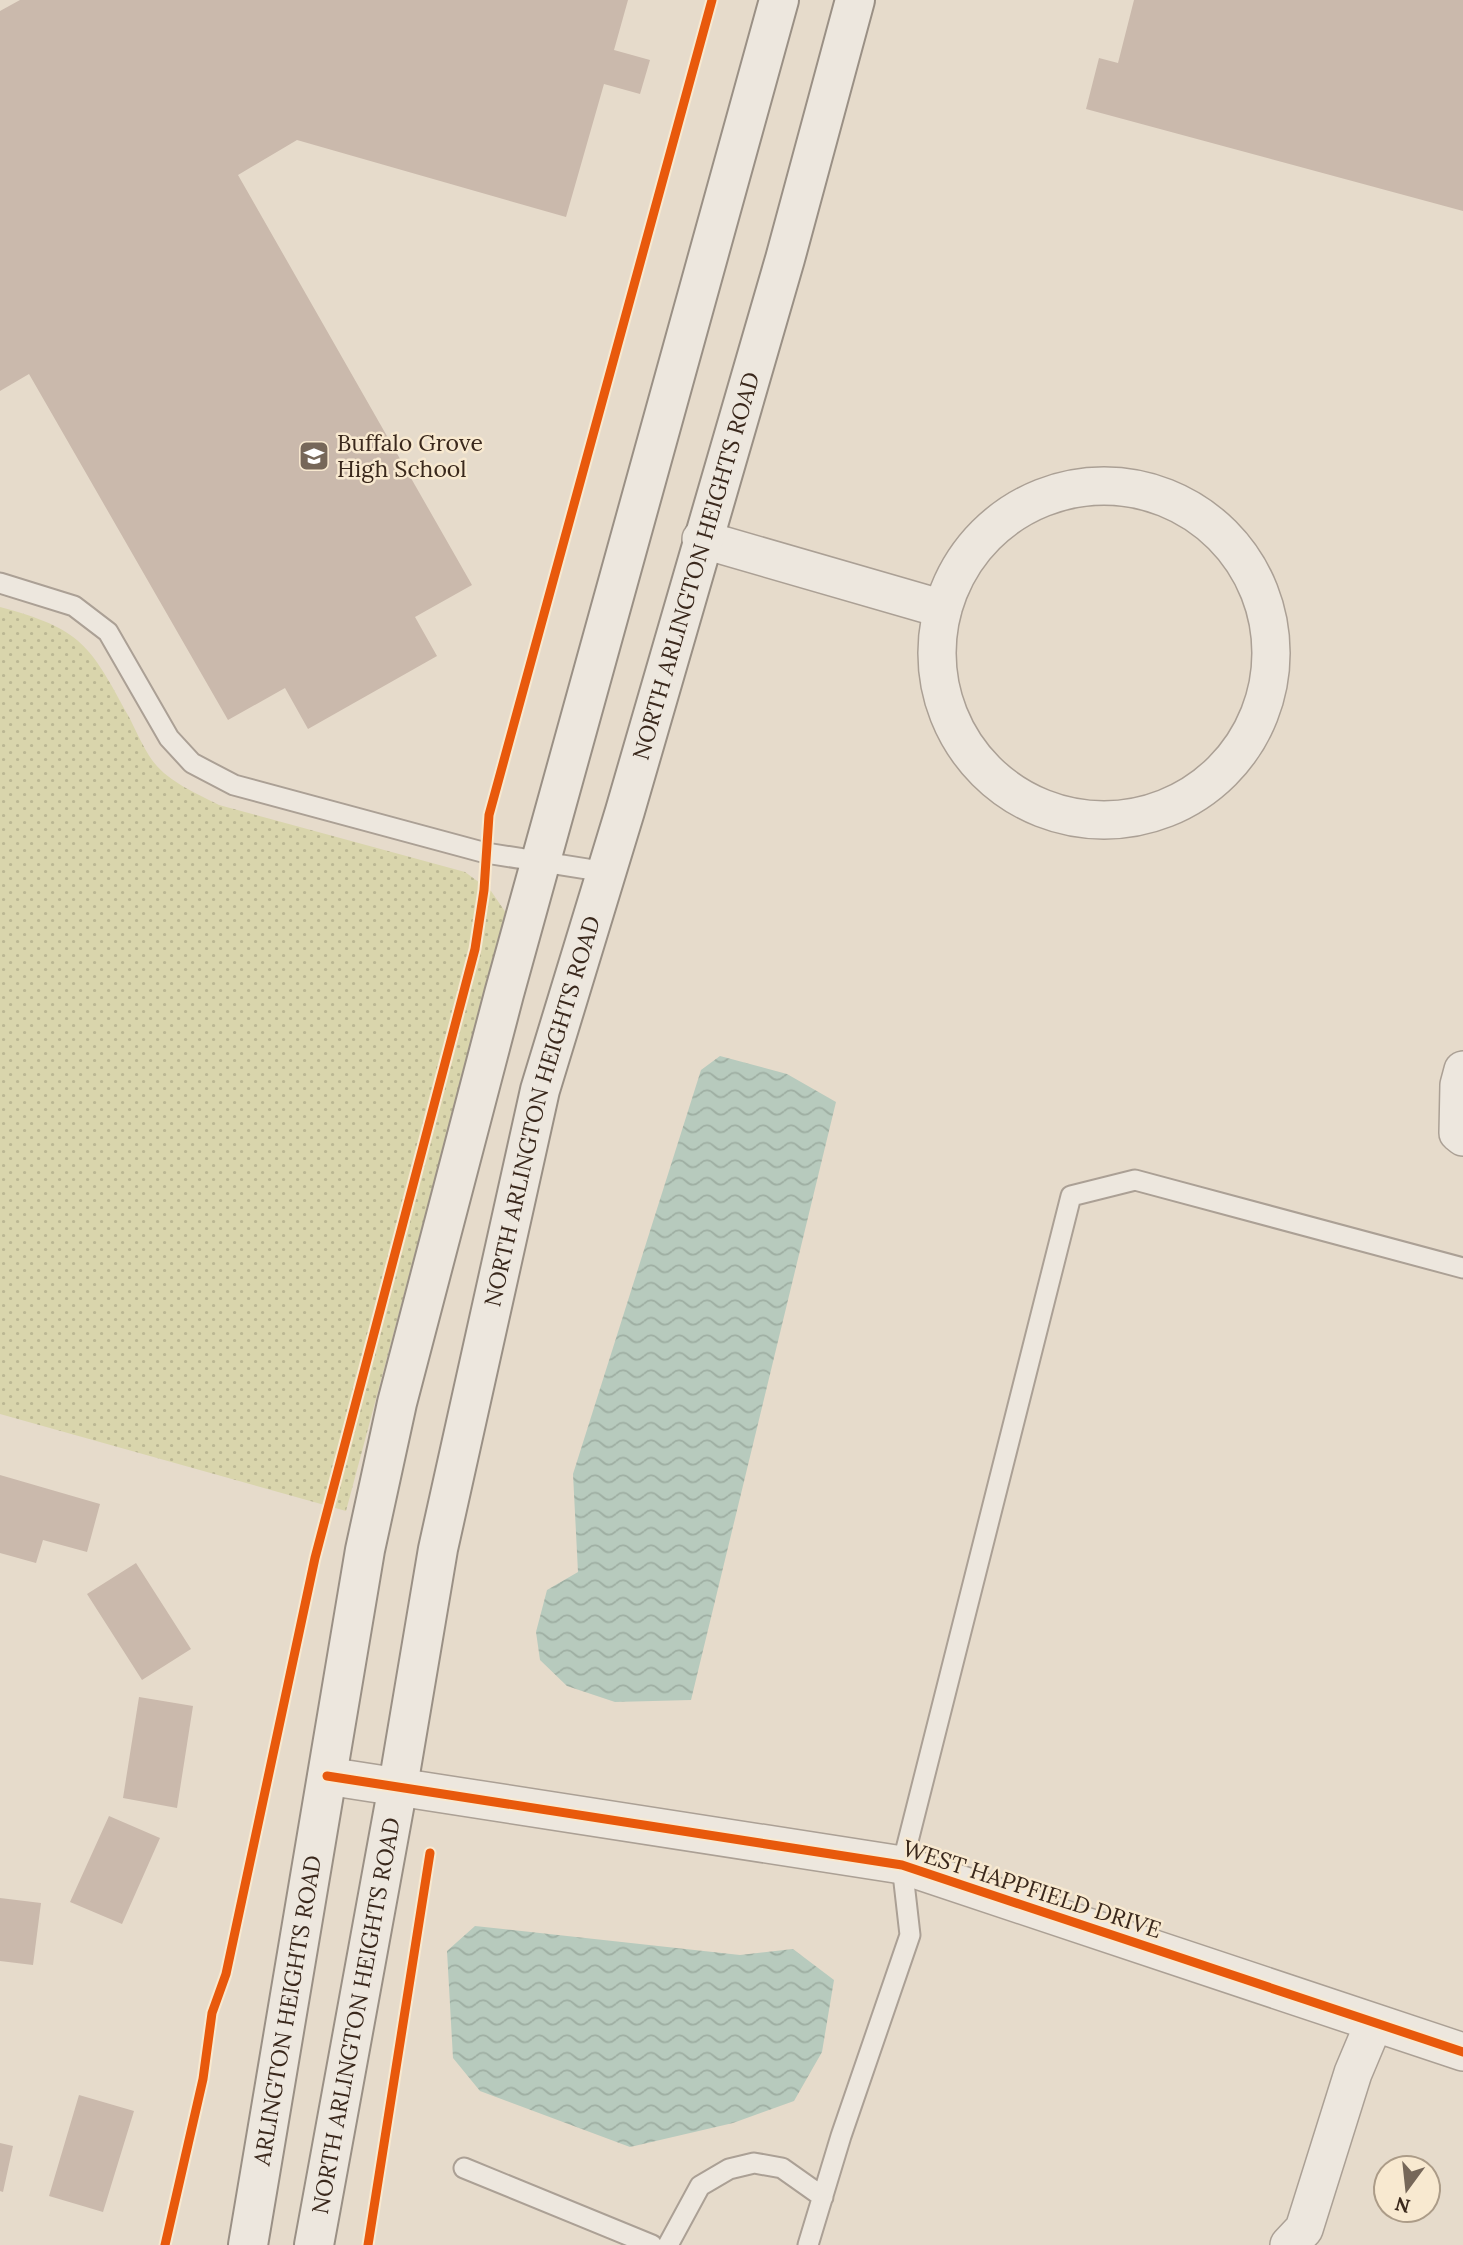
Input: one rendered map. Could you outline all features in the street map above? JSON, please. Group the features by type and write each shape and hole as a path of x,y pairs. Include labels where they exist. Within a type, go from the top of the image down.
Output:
{"main road":[{"path":"327,1776 365,1550 397,1403 541,860 779,0"},
{"name":"NORTH ARLINGTON HEIGHTS ROAD","path":"314,2245 398,1786 438,1549 540,1090 785,259 855,0"},
{"name":"ARLINGTON HEIGHTS ROAD","path":"248,2245 327,1776"}],"street":[{"path":"1083,486 1139,488 1191,510 1234,547 1262,595 1272,651 1263,707 1238,754 1198,792 1149,814 1109,819 1095,820 1042,809 996,781 960,740 939,690 936,635 943,609 951,581 983,535 1029,502 1083,486"},
{"path":"701,539 943,609"},
{"path":"1463,1070 1459,1085 1458,1133 1463,1137"},
{"name":"WEST HAPPFIELD DRIVE","path":"327,1776 902,1865 1463,2052"},
{"path":"1302,2240 1353,2073 1374,2023"}],"lane":[{"path":"0,583 74,606 108,632 169,738 192,763 234,785 486,853 606,872"},
{"path":"808,2245 910,1935 902,1865 1071,1196 1135,1180 1463,1268"},
{"path":"668,2245 700,2186 729,2169 754,2163 782,2168 823,2197"},
{"path":"464,2168 652,2245"}],"shaded area":[{"path":"0,607 49,623 81,643 104,673 152,760 166,775 183,786 219,805 465,872 491,891 506,913 346,1511 0,1414"}],"water":[{"path":"720,1056 787,1074 836,1102 691,1700 615,1702 567,1686 540,1660 536,1632 547,1590 578,1572 573,1474 701,1070"},
{"path":"475,1926 740,1955 793,1949 834,1980 822,2052 794,2101 733,2123 630,2147 480,2091 453,2058 447,1951"}],"building":[{"name":"Buffalo Grove High School","path":"20,0 628,0 614,50 650,60 640,94 604,84 566,217 297,140 238,175 472,585 415,617 437,656 308,729 285,688 228,720 29,374 0,391 0,11"},
{"path":"1134,0 1463,0 1463,211 1086,109 1099,58 1118,63"},
{"path":"0,1475 100,1504 87,1552 43,1540 36,1563 0,1553"},
{"path":"136,1563 191,1649 142,1680 87,1594"},
{"path":"139,1697 193,1706 177,1808 123,1798"},
{"path":"109,1816 160,1838 122,1924 70,1902"},
{"path":"0,1898 41,1903 33,1965 0,1961"},
{"path":"79,2095 134,2111 103,2212 49,2196"},
{"path":"0,2143 13,2146 3,2192 0,2191"}],"cycle path":[{"path":"165,2245 203,2079 212,2013 226,1974 315,1558 475,949 484,890 489,815 712,0"},
{"path":"327,1776 902,1865 1463,2052"},
{"path":"368,2245 430,1853"}],"place":[{"name":"Buffalo Grove High School","path":"314,456"}]}
